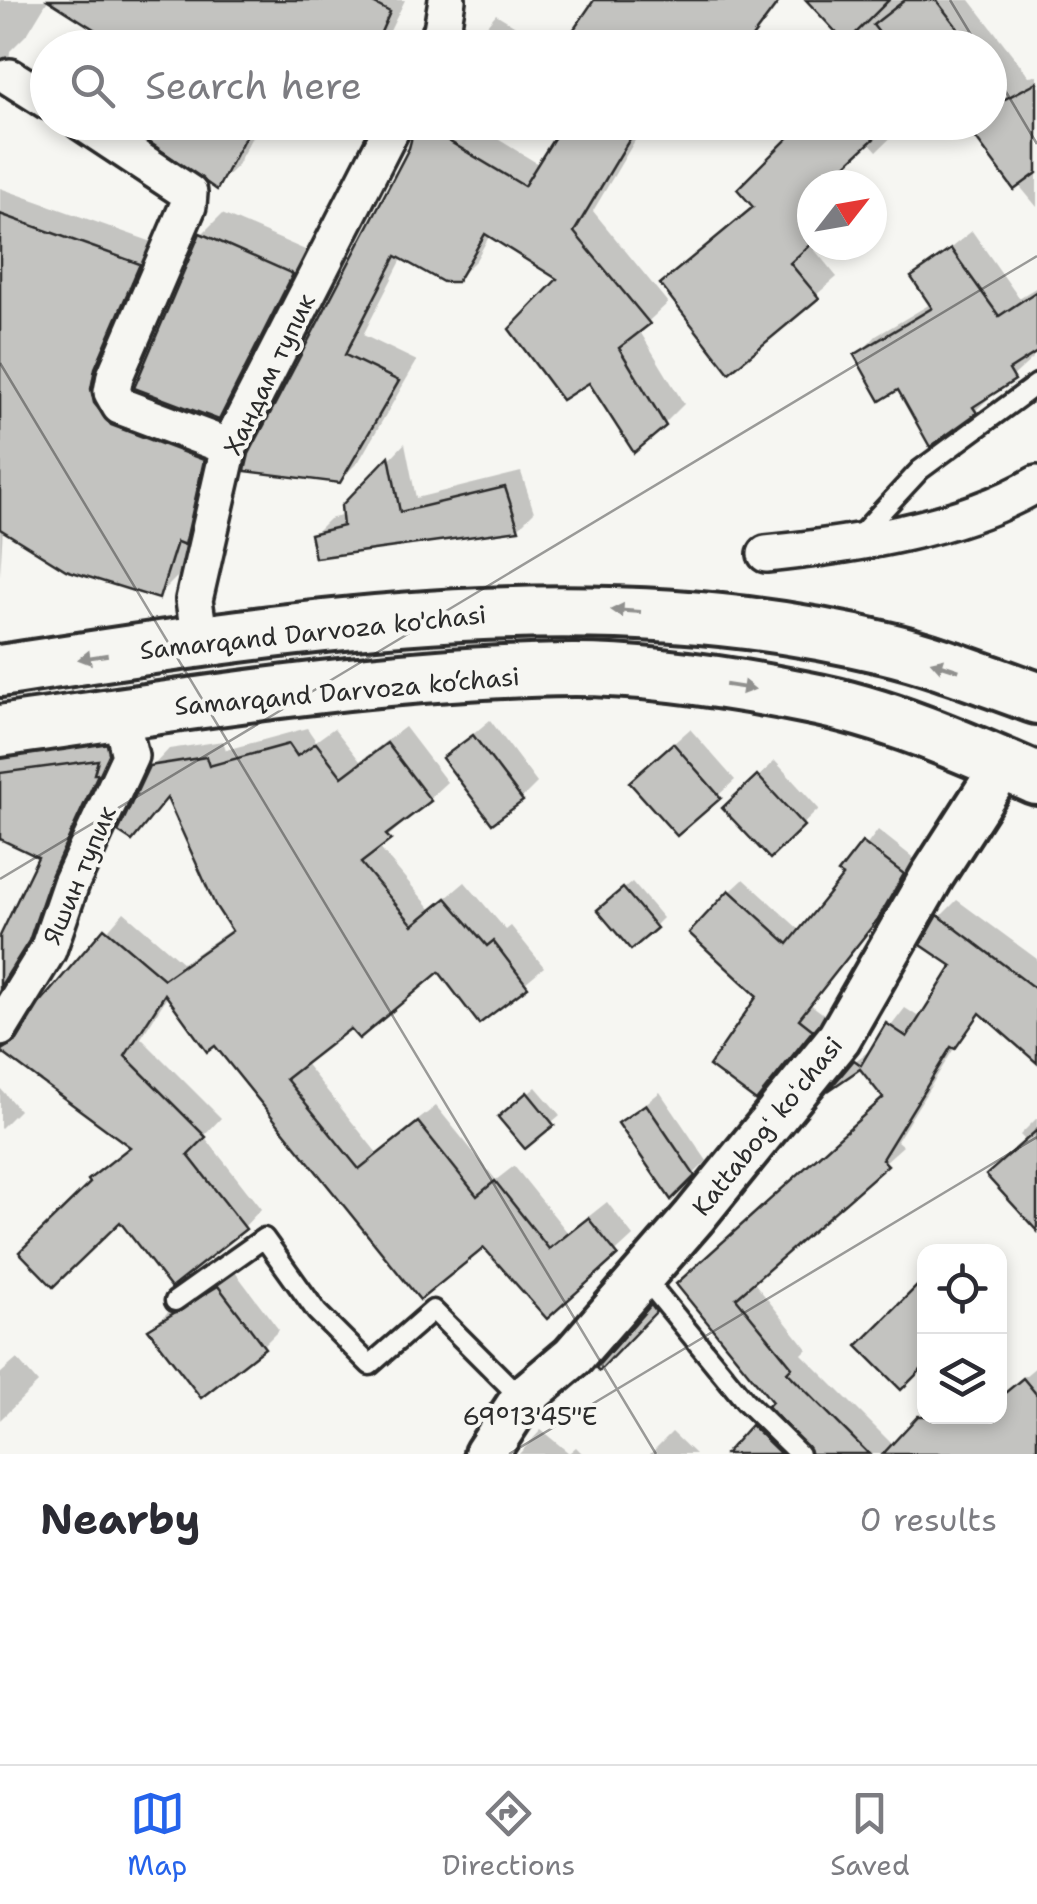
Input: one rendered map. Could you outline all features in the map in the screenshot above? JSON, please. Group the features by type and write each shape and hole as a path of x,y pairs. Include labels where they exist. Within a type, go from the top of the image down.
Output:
{"main road":[{"name":"Samarqand Darvoza ko'chasi","path":"0,671 371,620 516,610 610,610 780,627 871,644 1037,698"},
{"name":"Samarqand Darvoza ko‘chasi","path":"0,731 380,682 576,670 653,676 810,698 884,718 1020,772"}],"street":[{"path":"442,30 448,0"},
{"path":"10,78 30,90"},
{"path":"109,140 188,193 188,206 112,392 120,406 229,448"},
{"name":"Хандам тупик","path":"200,641 194,600 229,448 386,140"},
{"path":"766,554 850,546 1005,502 1037,484"},
{"name":"Яшин тупик","path":"0,1028 48,950 71,883 130,756 120,714"},
{"name":"Kattabogʻ koʻchasi","path":"486,1454 522,1399 572,1356 839,1038 1020,772"}],"lane":[{"path":"850,546 920,470 1037,384"},
{"path":"175,1301 264,1238 317,1312 370,1365 433,1310 522,1399"},
{"path":"643,1275 745,1401 799,1454"}],"building":[{"path":"48,0 367,0 390,12 382,30 95,30"},
{"path":"594,0 780,0 758,30 573,30"},
{"path":"806,0 889,0 859,30 834,30"},
{"path":"905,0 936,0 959,30 877,30 873,25"},
{"path":"1037,82 1037,173 1014,190 977,140 1007,140 1007,98"},
{"path":"146,140 243,140 217,190"},
{"path":"411,140 447,140 524,186 553,140 629,140 574,232 650,324 619,348 666,426 634,453 589,383 562,400 509,329 557,279 485,234 457,282 443,282 396,256 345,355 399,381 340,483 245,471 249,454"},
{"path":"786,140 873,140 840,170 797,170 797,257 790,263 819,298 729,373 660,284 753,207 737,189"},
{"path":"0,214 140,264 95,368 91,389 94,403 111,425 204,460 185,545 177,542 159,599 66,570 0,529"},
{"path":"200,233 293,274 219,420 134,388"},
{"path":"951,249 999,316 1037,291 1037,352 1009,370 1015,380 973,407 977,413 930,447 898,390 880,401 854,355 932,308 911,277"},
{"path":"389,456 400,512 505,487 519,530 315,558 310,534 343,526 341,506"},
{"path":"473,735 523,801 492,824 442,758"},
{"path":"316,743 342,777 387,743 431,801 386,835 391,840 361,863 413,925 446,898 487,946 493,941 528,987 479,1024 439,972 359,1039 350,1029 286,1079 359,1169 418,1122 477,1196 495,1181 549,1249 588,1218 618,1255 547,1319 484,1248 420,1300 215,1046 207,1052 165,994 125,1056 206,1137 188,1155 246,1229 171,1288 120,1222 53,1287 19,1252 90,1183 88,1180 130,1147 0,1051 17,1040 39,1004 104,928 164,979 232,931 215,905 167,798 132,841 118,832 149,766 206,757 209,766 289,744 297,756"},
{"path":"673,743 721,798 677,836 629,782"},
{"path":"98,760 94,774 98,774 52,874 29,941 0,987 0,936 38,857 0,839 0,773"},
{"path":"757,775 804,826 770,859 722,808"},
{"path":"862,842 904,874 878,919 799,1019 813,1030 756,1101 709,1066 757,996 689,933 729,890 788,944 843,876 838,873"},
{"path":"623,888 657,928 631,950 597,910"},
{"path":"938,915 1037,990 1037,1063 980,1013 955,1049 951,1047 882,1159 888,1165 736,1298 792,1367 787,1372 869,1454 811,1454 768,1406 772,1402 676,1284 883,1098 860,1069 828,1091 854,1060 861,1065 886,1023 907,1037 952,966 921,945"},
{"path":"527,1092 554,1125 525,1149 498,1117"},
{"path":"646,1104 695,1176 671,1200 618,1123"},
{"path":"1037,1130 1037,1231 986,1175"},
{"path":"218,1286 265,1348 201,1398 148,1329"},
{"path":"917,1286 917,1374 901,1390 857,1346"},
{"path":"651,1305 656,1312 599,1371 596,1368"},
{"path":"1023,1378 1037,1395 1037,1454 883,1454 917,1417 917,1424 1007,1424 1007,1391"},
{"path":"751,1425 781,1454 725,1454"}]}
